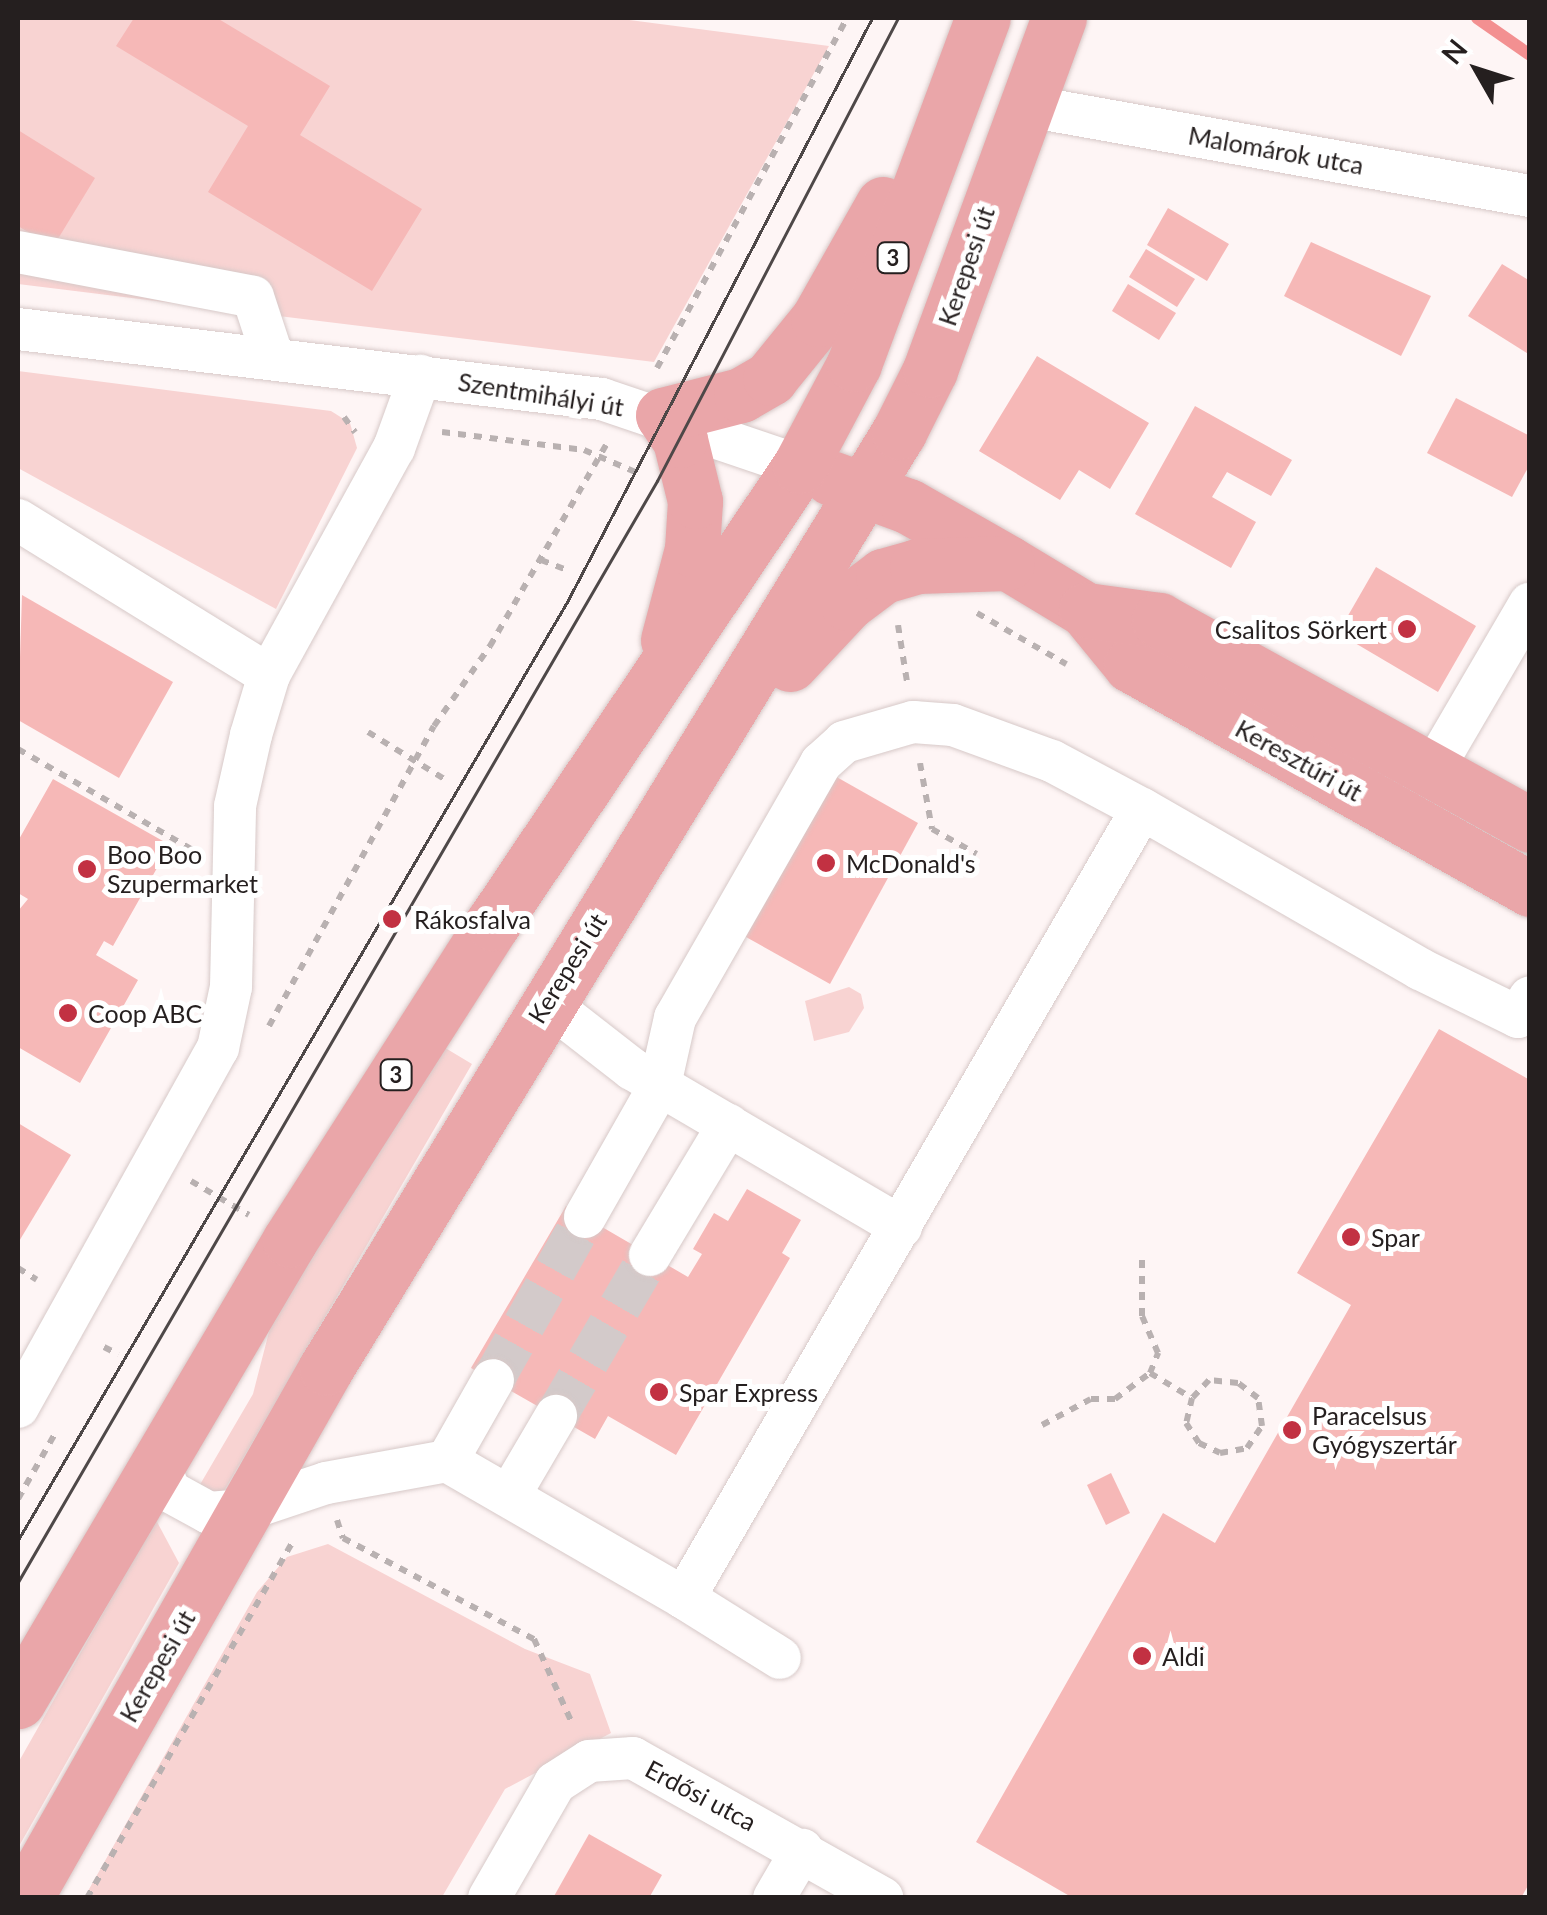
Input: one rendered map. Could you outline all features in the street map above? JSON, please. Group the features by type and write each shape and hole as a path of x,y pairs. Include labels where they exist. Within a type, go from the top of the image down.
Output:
{"main road":[{"name":"Kerepesi út","path":"25,1898 245,1510 546,1002 866,491 930,370 1022,105 1059,18"},
{"path":"647,412 741,395 770,378 799,348 978,31"},
{"name":"3","path":"18,1701 156,1456 492,924 800,466 854,364 978,31"},
{"path":"647,412 680,440 696,500 678,612 648,694"},
{"name":"Keresztúri út","path":"800,466 866,491 1008,563 1086,610 1131,666 1530,889"},
{"path":"694,763 847,602 884,576 918,566 1008,563"},
{"name":"Keresztúri út","path":"1086,610 1159,620 1530,825"}],"street":[{"name":"Malomárok utca","path":"1022,105 1530,196"},
{"path":"18,252 253,297 273,358"},
{"name":"Szentmihályi út","path":"18,329 420,376 647,412 800,466"},
{"path":"18,1406 34,1338 218,1048 231,988 240,773 269,674 402,427 420,376"},
{"path":"18,520 269,674"},
{"path":"1432,771 1530,603"},
{"path":"586,1217 660,1085 675,1018 822,763 844,742 913,722 953,725 1052,761 1420,969 1526,1012"},
{"path":"684,1598 1142,810"},
{"path":"546,1002 660,1085 901,1227"},
{"path":"650,1254 728,1125"},
{"path":"447,1461 493,1380"},
{"path":"509,1496 556,1416"},
{"path":"156,1456 169,1491 209,1512 245,1510 326,1484 447,1461 780,1658"},
{"name":"Erdősi utca","path":"589,1761 633,1758 882,1898"},
{"path":"489,1898 555,1783 589,1761"},
{"path":"774,1898 802,1850"}],"path":[{"path":"262,1039 415,761 542,560 599,455 647,412 847,18"},
{"path":"344,417 599,455"},
{"path":"542,560 564,568"},
{"path":"368,732 446,780"},
{"path":"18,749 202,856"},
{"path":"176,1193 195,1160"},
{"path":"1042,1425 1091,1399 1116,1399 1150,1373 1158,1353 1142,1316 1142,1259"},
{"path":"18,1268 37,1280"},
{"path":"95,1364 108,1333"},
{"path":"104,1347 118,1354"},
{"path":"1150,1373 1192,1398"},
{"path":"1209,1380 1238,1383 1258,1398 1262,1426 1247,1448 1220,1453 1198,1443 1186,1423 1192,1398 1209,1380"},
{"path":"18,1499 66,1414"},
{"path":"326,1484 343,1538 534,1639 589,1761"},
{"path":"87,1898 326,1484"}],"shaded area":[{"path":"18,18 614,18 829,46 654,362 18,284"},
{"path":"18,371 331,411 350,423 357,448 276,609 18,468"},
{"path":"849,987 861,994 864,1008 849,1032 814,1041 805,1001"},
{"path":"442,1046 472,1064 220,1498 198,1488 253,1394 271,1324"},
{"path":"156,1520 179,1563 18,1848 18,1763"},
{"path":"328,1544 525,1649 590,1674 611,1733 505,1789 442,1897 84,1898 257,1592 287,1557"}],"building":[{"path":"134,18 217,18 330,86 300,135 422,209 372,291 208,192 248,126 116,46"},
{"path":"18,130 95,178 53,247 18,226"},
{"path":"1168,208 1229,244 1207,281 1147,245"},
{"path":"1311,242 1431,296 1401,356 1284,296"},
{"path":"1146,249 1195,279 1177,307 1129,277"},
{"path":"1502,264 1530,281 1530,355 1468,316"},
{"path":"1128,284 1176,313 1159,340 1112,311"},
{"path":"1037,356 1149,423 1110,489 1079,470 1060,500 979,451"},
{"path":"1456,398 1530,436 1530,464 1512,497 1427,453"},
{"path":"1195,406 1292,460 1271,496 1227,472 1212,497 1256,522 1231,568 1135,514"},
{"name":"Csalitos Sörkert","path":"1376,567 1476,626 1438,692 1338,633"},
{"path":"22,595 173,682 119,778 18,720"},
{"path":"826,771 918,823 830,984 737,932"},
{"path":"53,779 170,845 113,946 104,941 96,955 138,980 80,1083 18,1047 18,911 28,899 18,893 18,841"},
{"path":"1439,1029 1530,1080 1530,1882 1521,1898 1073,1898 976,1842 1163,1513 1215,1543 1351,1305 1297,1273"},
{"path":"18,1123 71,1155 18,1243"},
{"path":"747,1189 801,1220 782,1253 790,1258 676,1455 608,1416 595,1439 471,1368 566,1206 688,1277 702,1254 693,1249 714,1213 728,1221"},
{"path":"1111,1473 1130,1513 1106,1525 1087,1485"},
{"path":"589,1834 662,1875 649,1898 553,1898"}],"waterway":[{"path":"1477,18 1530,55"}],"tunnel":[{"path":"493,1380 585,1217"},
{"path":"556,1416 650,1255"}],"tram line":[{"path":"18,1540 567,602 872,18"},
{"path":"18,1582 657,481 898,18"}],"place":[{"name":"Csalitos Sörkert","path":"1407,629"},
{"name":"McDonald's","path":"826,863"},
{"name":"Boo Boo Szupermarket","path":"87,869"},
{"name":"Rákosfalva","path":"392,919"},
{"name":"Coop ABC","path":"68,1013"},
{"name":"Spar","path":"1351,1237"},
{"name":"Spar Express","path":"659,1392"},
{"name":"Paracelsus Gyógyszertár","path":"1292,1430"},
{"name":"Aldi","path":"1142,1656"}]}
